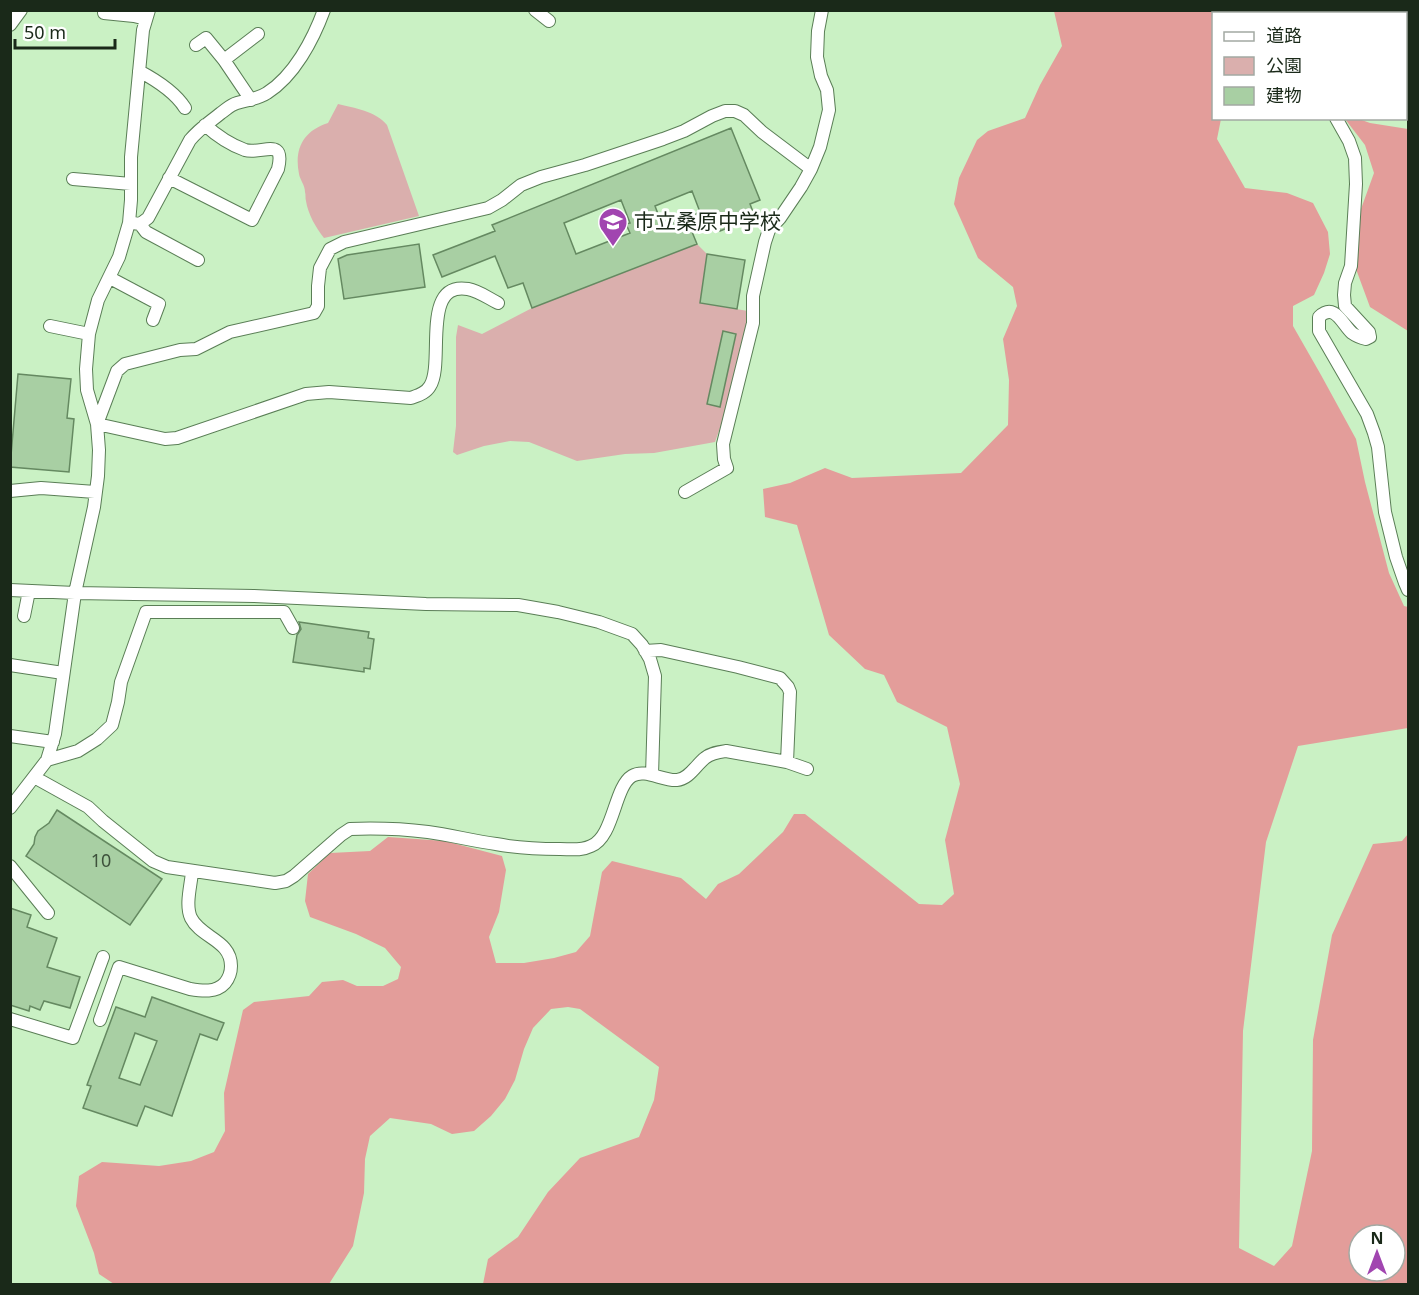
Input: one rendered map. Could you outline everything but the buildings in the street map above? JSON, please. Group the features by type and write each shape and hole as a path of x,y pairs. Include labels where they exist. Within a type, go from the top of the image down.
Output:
{"street":[{"path":"10,25 21,10"},
{"path":"135,223 148,218 190,140 205,125 227,107 268,93 283,79 309,45 324,10"},
{"path":"535,10 549,21"},
{"path":"685,492 727,468 723,444 753,323 753,296 765,242 769,230 796,194 811,169 820,147 829,110 827,90 817,57 822,10"},
{"path":"12,803 47,760 55,734 75,593 94,507 99,470 96,424 87,390 88,334 98,300 135,223 131,200 131,157 143,30 148,15 104,13"},
{"path":"224,60 258,34"},
{"path":"196,45 206,38 251,100"},
{"path":"139,71 179,99 185,108"},
{"path":"96,424 117,371 125,364 180,350 196,349 230,332 314,313 318,306 320,268 330,249 344,242 488,208 520,185 663,139 725,111 735,111 744,115 762,132 811,169"},
{"path":"1337,120 1349,141 1355,158 1352,257 1344,295 1346,306 1369,332 1370,337 1360,338 1352,333 1337,315 1330,312 1323,313 1319,317 1319,331 1367,414 1374,434 1385,512 1396,557 1408,590"},
{"path":"169,178 252,220 278,169 279,153 274,149 266,148 246,150 217,135 205,125"},
{"path":"73,179 131,184"},
{"path":"135,223 146,232 198,260"},
{"path":"110,278 159,304 153,320"},
{"path":"96,424 165,439 177,438 306,394 329,392 411,398 423,393 432,385 439,305 447,294 457,288 468,289 479,292 498,303"},
{"path":"50,326 88,334"},
{"path":"10,491 41,488 95,492"},
{"path":"10,590 518,605 599,622 632,634 650,658 655,676 652,775"},
{"path":"24,616 29,591"},
{"path":"47,760 78,751 97,739 112,725 121,681 146,612 284,612 293,628"},
{"path":"645,651 661,650 780,678 790,692 787,762"},
{"path":"10,664 63,673"},
{"path":"10,735 52,742"},
{"path":"34,777 88,807 153,861 167,867 192,872 275,883 286,881 294,876 350,829 428,832 499,845 581,849 594,846 601,838 612,819 619,796 632,776 641,774 678,780 686,776 707,756 726,751 787,762 807,769"},
{"path":"10,866 48,913"},
{"path":"100,1020 119,967 190,989 210,991 221,987 228,980 231,960 227,951 221,943 199,928 191,918 189,906 192,872"},
{"path":"10,1019 73,1038 103,957"}],"green space":[{"path":"338,104 371,113 387,125 419,216 324,238 321,234 307,206 299,174 299,149 312,131 328,123"},
{"path":"697,244 707,254 700,303 748,311 747,325 725,414 715,442 654,453 625,454 577,461 529,442 510,441 484,446 457,455 453,452 456,426 458,325 482,334 532,308"}],"shaded area":[{"path":"1054,11 1234,11 1212,12 1212,120 1221,120 1217,139 1245,188 1287,193 1313,203 1328,232 1330,254 1324,273 1314,295 1293,306 1293,326 1356,439 1389,573 1404,606 1408,607 1408,728 1298,746 1266,842 1243,1031 1239,1248 1274,1266 1292,1246 1312,1151 1313,1040 1332,935 1373,844 1402,841 1408,834 1408,1284 483,1284 488,1259 518,1237 548,1192 580,1158 639,1137 654,1100 659,1067 580,1009 568,1007 551,1009 533,1028 515,1080 505,1099 474,1131 452,1134 431,1124 390,1118 370,1136 365,1159 364,1193 353,1246 329,1284 114,1284 99,1274 94,1253 76,1206 79,1176 102,1162 159,1166 191,1161 214,1152 225,1131 224,1093 243,1010 254,1002 309,996 322,982 343,980 357,986 383,986 398,979 401,967 385,948 356,934 310,917 305,901 308,874 330,853 370,851 388,837 445,841 502,856 506,870 499,912 489,937 496,963 524,963 576,952 590,936 602,872 612,861 681,878 706,899 718,884 739,874 783,832 794,814 805,814 919,904 942,905 954,894 945,840 960,784 947,727 897,702 884,675 865,669 829,635 797,525 765,517 763,489 790,483 825,468 852,478 961,473 1008,425 1009,380 1003,339 1017,306 1013,287 978,258 954,204 959,178 977,140 988,131 1025,118 1062,46"},
{"path":"1346,120 1362,120 1408,129 1408,331 1370,307 1353,261 1357,220 1374,173 1365,145"}],"place":[{"name":"市立桑原中学校","path":"613,248"}]}
